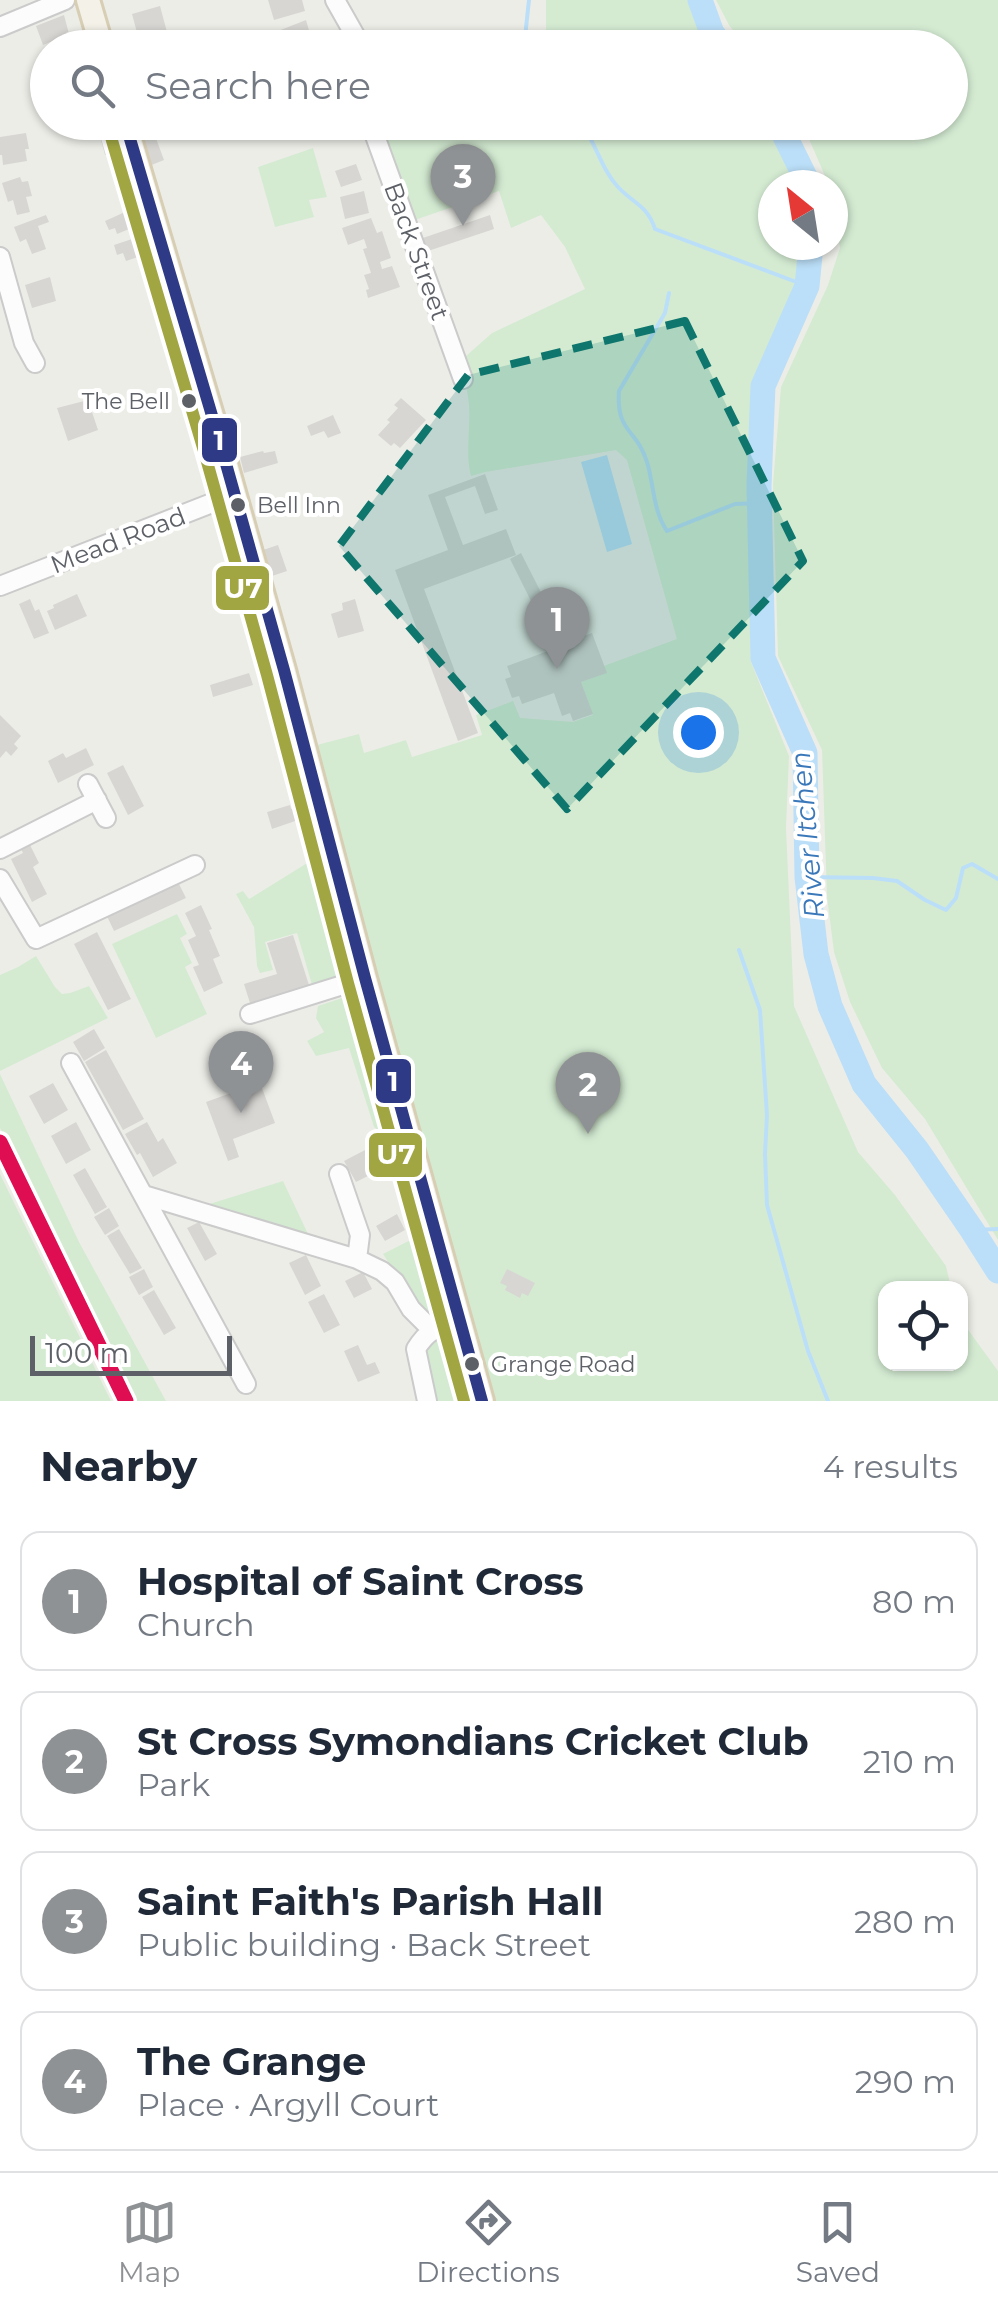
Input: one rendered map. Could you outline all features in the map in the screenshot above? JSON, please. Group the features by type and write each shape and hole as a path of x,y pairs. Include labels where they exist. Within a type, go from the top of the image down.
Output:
{"main road":[{"path":"88,0 97,30"},
{"path":"130,140 235,494 482,1401"}],"street":[{"path":"0,27 65,0"},
{"path":"335,0 351,30"},
{"name":"Back Street","path":"377,140 463,379"},
{"path":"0,257 24,343 35,363"},
{"name":"Mead Road","path":"0,586 235,494"},
{"path":"0,849 92,792 106,818"},
{"path":"0,880 36,939 195,865"},
{"path":"250,1014 365,978"},
{"path":"72,1064 246,1384"},
{"path":"339,1174 360,1234 356,1259"},
{"path":"144,1195 356,1259 382,1271 396,1282 411,1309 432,1330"},
{"path":"427,1401 416,1349 432,1330 460,1320"}],"highlighted area":[{"path":"685,321 803,561 567,809 339,546 468,375"}],"green space":[{"path":"546,0 688,0 703,30 546,30"},
{"path":"716,0 998,0 998,1240 925,1119 882,1068 850,1002 834,952 827,897 822,750 778,656 773,484 781,387 836,260 848,260 848,170 822,170 809,140 968,140 968,30 733,30"},
{"path":"384,140 776,140 785,155 790,170 758,170 758,260 799,260 798,292 756,377 748,485 751,662 789,756 786,828 794,1006 858,1152 895,1195 946,1266 949,1281 878,1281 878,1371 968,1371 968,1330 998,1371 998,1401 487,1401 313,746 359,734 364,753 406,740 412,757 482,735 476,715 513,701 520,718 573,722 593,715 581,682 606,673 604,666 677,639 627,460 616,450 471,476 466,356 492,333 585,289 565,247 541,215 511,228 499,191 412,221"},
{"path":"313,148 327,197 309,200 314,217 275,227 258,167"},
{"path":"312,860 346,976 312,985 297,933 265,942 273,970 260,973 254,927 236,894 243,891 249,899"},
{"path":"177,914 187,934 180,938 192,963 185,967 207,1014 156,1038 112,944"},
{"path":"36,956 62,994 89,986 108,1018 0,1071 0,975"},
{"path":"348,996 389,1139 374,1127 349,1048 316,1056 307,1041 324,1032 316,1018 318,1006"},
{"path":"0,1074 79,1242 166,1401 134,1401 97,1329 0,1128"},
{"path":"0,1174 111,1401 0,1401"},
{"path":"283,1181 309,1236 203,1206"},
{"path":"424,1233 429,1254 421,1256 425,1268 433,1266 444,1309 441,1319 432,1323 383,1254"},
{"path":"443,1333 458,1340 474,1401 433,1401 423,1357 426,1341"}],"water":[{"path":"607,455 632,544 607,552 581,462"}],"building":[{"path":"268,0 302,0 305,11 274,20"},
{"path":"160,6 166,30 136,30 132,14"},
{"path":"64,15 68,30 37,30 36,26"},
{"path":"306,20 309,30 281,30"},
{"path":"26,133 27,161 3,165 0,137"},
{"path":"101,140 116,140 119,152 105,155"},
{"path":"139,140 157,140 164,160 149,166"},
{"path":"356,164 362,180 341,187 335,171"},
{"path":"20,177 22,182 28,181 32,196 26,197 30,212 17,215 2,183"},
{"path":"364,191 369,213 345,219 340,197"},
{"path":"125,212 127,216 135,213 139,225 117,234 115,228 109,230 105,221"},
{"path":"46,215 49,222 38,226 46,249 32,254 26,239 20,242 14,227"},
{"path":"490,215 494,229 425,252 420,239"},
{"path":"371,218 377,233 382,231 391,258 380,262 382,269 392,266 400,287 368,298 364,275 371,273 364,239 348,245 342,228"},
{"path":"135,238 136,242 142,241 147,254 126,261 123,253 117,255 114,245"},
{"path":"50,277 56,301 32,308 25,285"},
{"path":"401,398 426,420 400,448 378,435 390,422 387,420"},
{"path":"88,400 98,430 68,441 57,408"},
{"path":"333,415 341,433 328,438 324,431 311,436 307,426"},
{"path":"275,451 278,463 244,473 240,457"},
{"path":"485,474 498,510 485,514 475,486 445,497 463,545 506,529 516,555 424,589 478,733 458,741 395,570 448,550 428,495"},
{"path":"278,545 287,571 266,578 257,552"},
{"path":"521,553 557,624 545,629 510,559"},
{"path":"77,594 87,616 55,630 47,611"},
{"path":"30,599 49,633 34,639 19,604"},
{"path":"355,599 364,631 338,638 331,614 343,610 342,603"},
{"path":"561,624 567,642 592,633 607,673 581,682 593,714 573,721 570,713 562,716 554,693 522,704 519,696 512,698 505,679 511,677 507,666 548,651 541,632"},
{"path":"249,673 253,685 213,697 210,685"},
{"path":"0,715 21,736 11,756 6,751 0,758"},
{"path":"86,748 94,765 58,783 48,761"},
{"path":"123,765 144,806 128,815 107,773"},
{"path":"290,805 291,809 297,807 301,819 272,829 267,812"},
{"path":"30,845 39,863 33,867 47,894 32,902 11,859"},
{"path":"177,880 186,898 114,931 105,912"},
{"path":"201,905 220,956 213,959 223,983 204,992 193,967 199,965 188,940 196,936 185,913"},
{"path":"97,932 131,999 108,1010 74,944"},
{"path":"293,935 309,985 250,1003 244,984 277,974 267,943"},
{"path":"94,1029 105,1048 84,1061 73,1042"},
{"path":"106,1050 144,1119 123,1130 85,1062"},
{"path":"249,1053 275,1123 233,1139 239,1157 228,1161 206,1102 242,1089 231,1060"},
{"path":"53,1083 68,1110 44,1124 29,1096"},
{"path":"76,1122 91,1150 66,1164 51,1136"},
{"path":"147,1122 158,1142 163,1138 177,1163 153,1177 125,1134"},
{"path":"365,1150 374,1173 356,1182 344,1161"},
{"path":"85,1168 107,1207 95,1214 73,1175"},
{"path":"109,1208 119,1226 105,1235 94,1217"},
{"path":"397,1214 405,1230 385,1241 376,1226"},
{"path":"199,1222 217,1254 205,1261 187,1228"},
{"path":"119,1229 142,1268 130,1274 107,1236"},
{"path":"306,1255 321,1286 305,1295 289,1263"},
{"path":"144,1269 153,1287 139,1295 129,1277"},
{"path":"507,1269 535,1283 528,1296 522,1293 520,1298 505,1290 507,1286 500,1283"},
{"path":"363,1272 372,1289 354,1298 345,1281"},
{"path":"154,1290 176,1328 164,1335 142,1297"},
{"path":"324,1294 340,1325 324,1333 308,1302"},
{"path":"358,1345 367,1365 375,1362 380,1373 358,1382 344,1351"}],"waterway":[{"path":"526,30 529,0"},
{"name":"River Itchen","path":"700,0 711,30"},
{"path":"591,140 612,180 644,210 655,229 807,286"},
{"name":"River Itchen","path":"787,140 802,170"},
{"name":"River Itchen","path":"810,260 807,286 763,386 759,486 763,658 805,753 807,877 816,954 830,1006 864,1084 917,1150 998,1271"},
{"path":"669,293 665,313 619,391 621,415 643,451 662,523 667,531 735,504 759,503"},
{"path":"807,877 897,881 946,910 956,898 963,868 972,864 998,879"},
{"path":"739,950 760,1010 767,1115 767,1205 808,1351 828,1401"},
{"path":"972,1230 998,1229"}],"transit line":[{"name":"U7","path":"112,140 267,675 464,1401"},
{"name":"1","path":"130,140 284,670 482,1401"},
{"path":"0,1142 126,1401"}],"place":[{"name":"Saint Faith's Parish Hall","path":"463,226"},
{"name":"The Bell","path":"189,401"},
{"name":"Bell Inn","path":"238,505"},
{"name":"Hospital of Saint Cross","path":"557,669"},
{"name":"The Grange","path":"241,1113"},
{"name":"St Cross Symondians Cricket Club","path":"588,1134"},
{"name":"Grange Road","path":"472,1364"}]}
